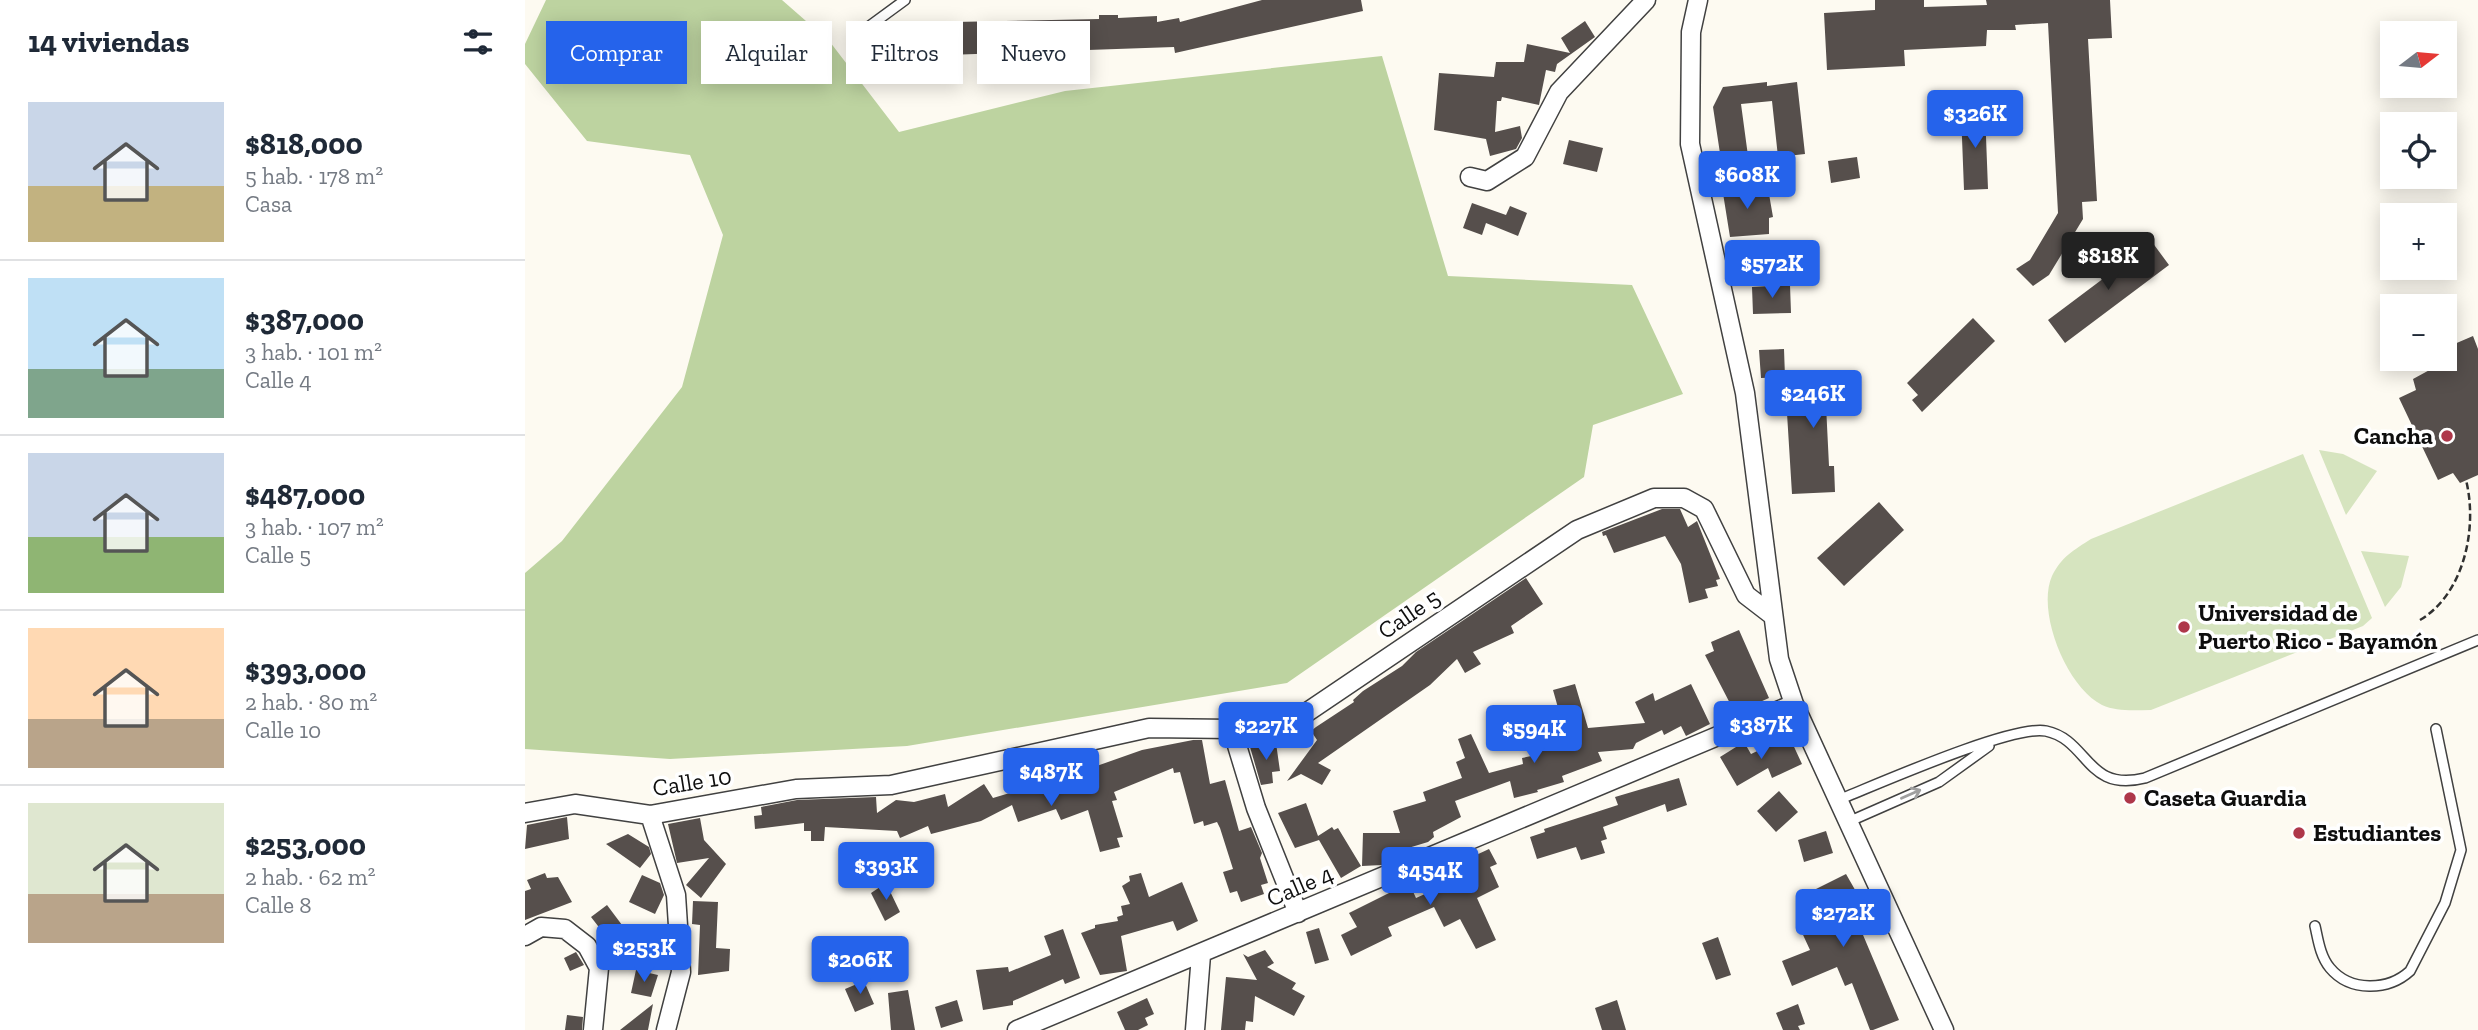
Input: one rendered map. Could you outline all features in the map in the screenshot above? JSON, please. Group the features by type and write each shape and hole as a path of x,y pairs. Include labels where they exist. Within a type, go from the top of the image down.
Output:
{"street":[{"path":"1470,177 1487,181 1525,157 1559,92 1646,0"},
{"path":"1698,0 1691,32 1690,144 1745,393 1779,659 1794,704 1940,1029"},
{"name":"Calle 5","path":"1001,760 1149,728 1232,729 1300,717 1577,530 1654,498 1684,498 1704,509 1746,595 1772,615"},
{"name":"Calle 4","path":"1017,1030 1794,704"},
{"path":"1232,729 1256,808 1298,913"},
{"name":"Calle 10","path":"525,813 575,804 650,815 796,789 891,785 1001,760"},
{"path":"650,815 676,895 681,972 666,1030"},
{"path":"525,936 541,927 565,929 587,946 599,968 593,1030"},
{"path":"1195,1030 1201,955"}],"lane":[{"path":"876,21 905,0"},
{"path":"1838,800 2030,730 2059,735 2094,771 2116,781 2131,782 2478,640"},
{"path":"2315,926 2323,958 2330,968 2346,980 2379,986 2403,978 2410,971 2445,903 2461,850 2436,729"},
{"path":"1848,822 1939,782 1996,741"}],"path":[{"path":"2420,620 2437,609 2449,592 2464,559 2471,516 2466,480"}],"green space":[{"path":"546,0 782,0 806,21 701,21 701,84 832,84 832,45 846,63 846,84 862,84 899,132 1065,91 1382,56 1448,276 1632,285 1683,394 1593,425 1584,477 1287,683 907,746 670,759 525,749 525,573 562,541 682,387 723,235 690,155 587,141 525,64 525,44"},
{"path":"2319,450 2343,454 2377,471 2346,515"},
{"path":"2303,454 2372,618 2363,626 2151,710 2114,709 2089,696 2077,683 2058,648 2048,609 2048,591 2052,576 2064,559 2091,539"},
{"path":"2361,551 2409,556 2401,587 2385,607"}],"building":[{"path":"1262,0 1361,0 1363,11 1175,53 1174,47 1090,50 1090,21 1002,21 1099,19 1099,15 1118,15 1118,18 1157,16 1157,22 1179,18 1180,22"},
{"path":"1875,0 1924,0 1924,7 1987,5 1986,0 2110,0 2112,38 2088,39 2097,201 2082,202 2083,219 2049,275 2033,286 2016,269 2030,260 2058,213 2048,23 2015,25 2016,30 1987,30 1986,46 1904,50 1905,66 1827,70 1824,13 1875,10"},
{"path":"1585,21 1595,37 1557,64 1555,72 1546,70 1539,105 1502,97 1501,101 1497,101 1495,132 1520,126 1522,138 1516,149 1490,156 1486,139 1434,130 1439,73 1494,77 1496,62 1524,62 1527,44 1570,53 1561,38"},
{"path":"963,22 977,22 977,54 963,54"},
{"path":"1767,82 1767,86 1797,82 1805,154 1778,157 1772,101 1741,104 1748,156 1721,160 1713,107 1723,87"},
{"path":"1985,111 1988,189 1964,190 1961,112"},
{"path":"1569,140 1603,148 1597,172 1563,164"},
{"path":"1857,157 1860,178 1831,183 1828,161"},
{"path":"1753,183 1755,196 1769,194 1773,217 1769,218 1769,234 1730,237 1722,187"},
{"path":"1472,203 1506,215 1510,206 1527,213 1518,236 1486,223 1482,235 1463,228"},
{"path":"2152,242 2169,265 2065,343 2048,320"},
{"path":"1790,285 1791,313 1753,314 1752,287"},
{"path":"1973,318 1995,341 1922,412 1912,400 1918,395 1907,383"},
{"name":"Cancha","path":"2473,336 2478,349 2478,475 2460,483 2453,473 2438,480 2399,398 2416,390 2413,379 2428,371 2457,371 2457,343"},
{"path":"1784,349 1785,377 1761,378 1759,350"},
{"path":"1854,376 1856,403 1826,405 1829,466 1834,466 1835,492 1792,494 1785,381"},
{"path":"1879,502 1904,530 1844,586 1817,558"},
{"path":"1662,509 1680,509 1688,527 1697,521 1720,579 1716,580 1718,586 1705,589 1708,598 1689,603 1681,564 1665,536 1614,553 1606,535 1603,536 1602,532"},
{"path":"1526,578 1543,604 1511,626 1514,633 1473,652 1481,664 1465,673 1457,659 1430,685 1318,763 1331,770 1322,785 1301,774 1287,781 1317,740 1311,731 1354,702 1363,691 1402,666 1416,652"},
{"path":"1739,630 1769,698 1735,713 1705,655 1714,651 1711,642"},
{"path":"1575,684 1588,728 1645,723 1635,702 1653,693 1655,701 1691,684 1710,724 1686,736 1681,726 1664,735 1662,730 1636,743 1633,749 1598,752 1602,761 1562,776 1564,782 1537,790 1538,792 1514,798 1510,781 1455,801 1461,817 1433,832 1434,837 1428,842 1395,852 1396,859 1382,865 1362,866 1363,833 1400,833 1393,811 1426,801 1423,792 1462,778 1456,762 1465,758 1458,739 1471,734 1489,773 1523,764 1522,758 1536,755 1531,738 1564,729 1553,690"},
{"path":"1789,736 1802,764 1772,778 1768,768 1737,786 1720,757 1744,742 1751,754"},
{"path":"1202,740 1210,784 1225,780 1239,831 1251,827 1262,853 1260,858 1268,883 1261,885 1264,894 1241,902 1237,891 1230,893 1223,872 1233,869 1220,828 1217,822 1204,826 1203,821 1194,824 1180,772 1174,773 1173,768 1114,792 1117,800 1112,801 1123,837 1117,838 1120,847 1100,852 1088,810 1061,820 1056,809 1018,822 1012,805 981,821 931,834 928,826 900,838 897,831 825,827 824,841 811,841 811,831 804,831 804,823 755,829 754,816 762,815 761,807 797,800 876,797 877,813 896,800 914,802 945,794 948,807 984,784 993,798 1040,784 1072,770 1074,774 1142,750"},
{"path":"1276,743 1280,771 1272,772 1273,783 1261,785 1250,747"},
{"path":"1679,778 1687,805 1667,812 1665,804 1603,827 1607,839 1601,841 1605,853 1581,860 1576,847 1537,859 1530,837 1545,832 1544,829 1618,805 1615,797"},
{"path":"1779,791 1798,812 1776,832 1757,811"},
{"path":"1306,803 1318,836 1332,827 1334,830 1338,828 1361,866 1341,878 1319,840 1295,848 1278,813"},
{"path":"567,817 569,839 525,849 527,825"},
{"path":"700,818 704,840 726,864 701,898 686,885 709,858 677,863 668,824"},
{"path":"1826,831 1833,853 1804,862 1798,840"},
{"path":"628,834 649,847 651,854 640,868 606,844"},
{"path":"1489,849 1497,864 1490,867 1499,887 1477,898 1496,940 1476,949 1460,919 1444,927 1434,907 1388,927 1392,936 1351,956 1341,935 1357,927 1349,913 1409,883 1416,898 1465,876 1459,863"},
{"path":"545,873 547,878 558,877 572,902 525,920 525,891 531,889 527,880"},
{"path":"1141,873 1149,897 1182,882 1198,921 1177,931 1173,921 1121,936 1127,971 1100,975 1081,933 1095,928 1095,925 1118,921 1117,917 1123,915 1121,906 1130,904 1122,886 1130,881 1129,876"},
{"path":"1846,874 1858,895 1866,891 1874,907 1855,916 1899,1020 1873,1030 1870,1030 1852,983 1845,986 1837,967 1792,986 1782,961 1810,950 1798,924 1819,915 1808,893"},
{"path":"642,875 660,883 664,895 655,914 629,902"},
{"path":"886,883 900,912 885,921 871,893"},
{"path":"693,901 718,902 716,948 730,949 729,971 698,975 700,925 692,924"},
{"path":"607,905 634,941 619,953 591,917"},
{"path":"1319,928 1329,960 1315,964 1306,932"},
{"path":"1063,929 1080,978 1065,984 1063,979 1013,1001 1013,1005 983,1010 976,970 1008,967 1009,972 1051,955 1044,936"},
{"path":"1718,937 1731,975 1716,980 1702,943"},
{"path":"1265,950 1274,963 1267,967 1296,983 1292,989 1305,996 1294,1016 1255,996 1253,1022 1246,1021 1245,1030 1221,1030 1226,977 1257,980 1243,954 1248,957"},
{"path":"576,952 584,965 570,971 564,958"},
{"path":"636,970 658,975 651,997 631,993"},
{"path":"864,981 874,1004 855,1012 845,989"},
{"path":"908,990 915,1030 891,1030 888,993"},
{"path":"1147,998 1154,1014 1145,1018 1148,1025 1138,1030 1125,1030 1117,1012"},
{"path":"957,1000 963,1021 941,1028 935,1007"},
{"path":"1617,1000 1626,1030 1602,1030 1595,1008"},
{"path":"653,1004 648,1030 620,1030"},
{"path":"1798,1004 1805,1024 1798,1026 1800,1030 1783,1030 1776,1013"},
{"path":"567,1015 583,1017 582,1030 565,1030"}],"place":[{"name":"Cancha","path":"2447,436"},
{"name":"Universidad de Puerto Rico - Bayamón","path":"2184,627"},
{"name":"Caseta Guardia","path":"2130,798"},
{"name":"Estudiantes","path":"2299,833"}]}
